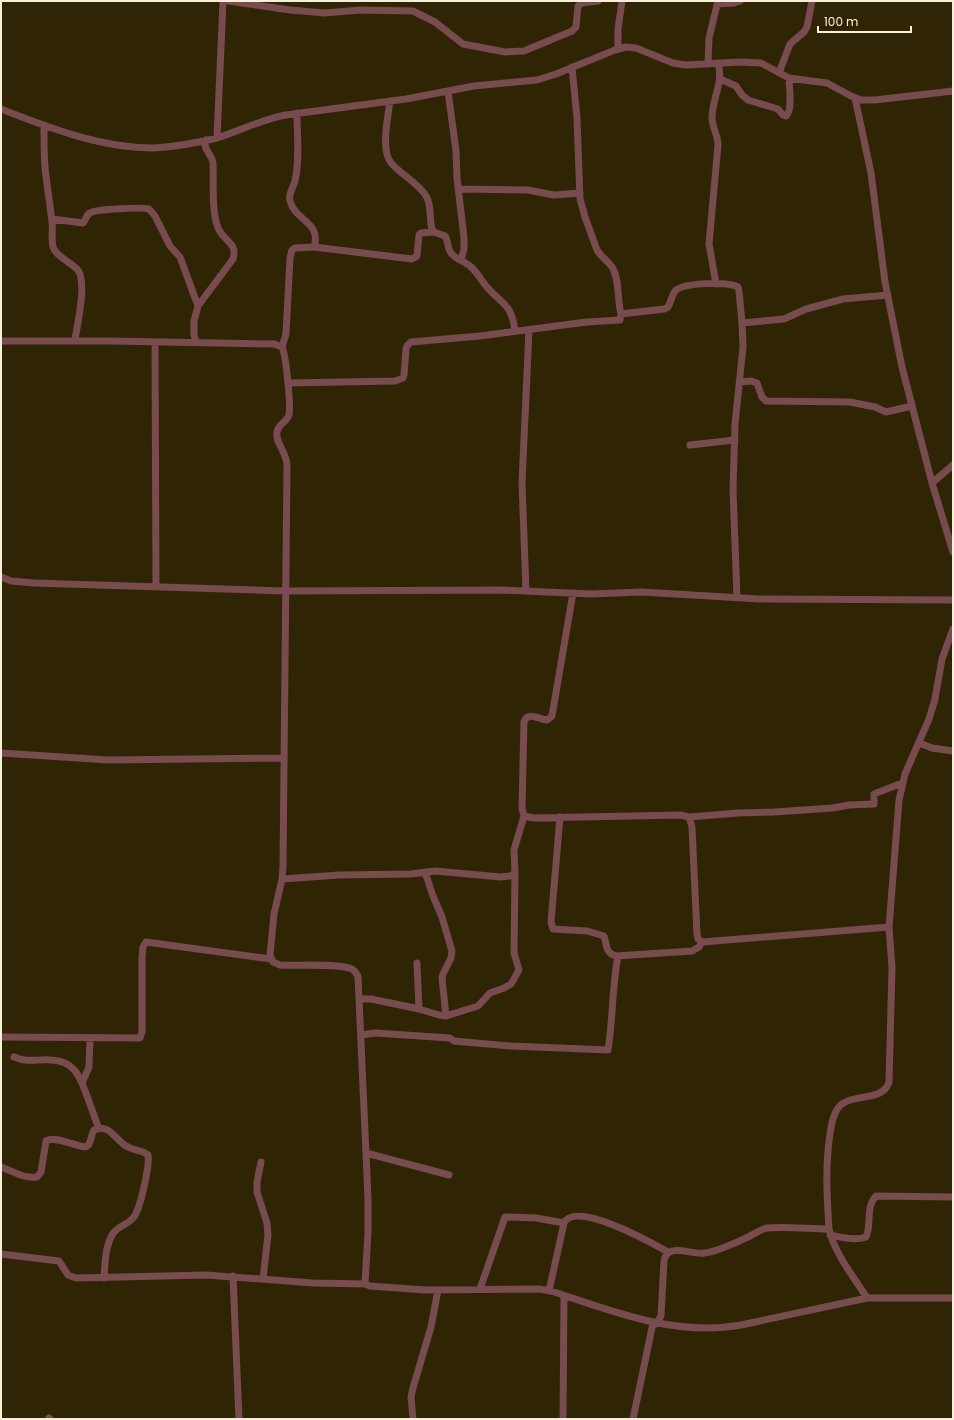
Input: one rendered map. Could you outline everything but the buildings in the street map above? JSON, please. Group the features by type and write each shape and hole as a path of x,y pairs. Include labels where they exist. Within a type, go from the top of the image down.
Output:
{"street":[{"path":"218,138 223,1"},
{"path":"228,1 290,10 325,13 360,10 413,11 434,22 463,44 504,52 524,51 572,31 576,27 577,8 580,4 598,1"},
{"path":"618,49 618,29 622,1"},
{"path":"708,64 709,43 718,2 734,3 740,1"},
{"path":"779,73 790,44 804,32 807,27 812,1"},
{"path":"1,109 88,139 136,147 164,147 218,138 275,117 297,113 390,101 474,86 536,80 626,47 636,48 680,64 692,65 756,62 765,65 789,78 826,82 855,98 875,100 953,91"},
{"path":"716,284 709,244 718,145 718,136 713,125 713,107 720,79 718,63"},
{"path":"288,383 400,380 404,375 407,346 411,342 529,330 597,321 618,321 621,319 615,275 612,267 600,256 584,217 580,193 577,118 572,67"},
{"path":"720,79 736,86 742,95 748,100 774,108 786,116 790,111 789,78"},
{"path":"448,91 454,134 457,178 464,238 464,249 461,260"},
{"path":"855,98 872,179 888,295 902,367 932,483 953,552"},
{"path":"390,101 386,136 387,153 389,159 392,164 427,197 431,225 434,232"},
{"path":"297,113 297,169 295,181 289,197 294,209 312,228 316,238 314,247"},
{"path":"44,125 45,167 52,219 52,245 54,249 80,272 82,278 82,289 75,340"},
{"path":"196,342 194,335 194,321 198,306 233,259 235,254 233,245 222,236 217,223 212,178 213,163 204,146 206,140"},
{"path":"459,189 528,190 554,195 580,193"},
{"path":"52,219 83,223 87,215 94,211 138,208 149,209 155,216 170,246 180,257 198,306"},
{"path":"365,1284 368,1218 358,976 352,969 340,966 280,965 274,963 271,959 270,951 274,914 282,879 287,464 285,453 278,441 277,432 288,419 289,415 288,383 285,357 282,347 286,334 292,250 298,247 314,247 412,259 417,256 418,235 420,233 434,232 445,236 449,250 452,254 471,267 489,290 506,305 512,315 515,331"},
{"path":"621,314 664,309 668,307 673,294 683,286 730,284 738,287 743,347 735,419 733,489 737,598"},
{"path":"742,323 784,319 806,309 843,299 888,295"},
{"path":"526,591 522,483 529,330"},
{"path":"1,349 1,341 75,340 274,344 282,347"},
{"path":"155,342 156,587"},
{"path":"740,382 751,381 757,383 762,397 766,401 846,402 875,407 886,412 912,406"},
{"path":"690,445 735,440"},
{"path":"932,483 953,465"},
{"path":"1,577 11,581 27,583 285,591 488,590 609,594 642,592 737,598 953,600"},
{"path":"359,999 371,999 446,1016 478,1006 490,993 511,984 518,974 519,967 514,953 514,850 524,816 522,808 524,722 528,716 547,720 552,716 573,593"},
{"path":"867,1298 843,1260 830,1232 827,1162 832,1126 836,1110 843,1104 852,1100 882,1092 888,1087 892,968 889,926 898,809 902,783 929,719 935,699 942,659 953,629"},
{"path":"919,743 932,748 953,751"},
{"path":"1,753 108,760 283,758"},
{"path":"524,816 534,818 680,814 689,817 724,813 774,812 833,808 849,805 874,804 874,794 902,783"},
{"path":"560,817 552,927 556,930 582,931 604,936 608,952 611,955 618,956 692,951 699,947 702,942"},
{"path":"689,817 692,827 697,934 698,939 702,942 889,926"},
{"path":"282,879 338,874 404,874 425,872 447,872 501,877 510,876 515,873"},
{"path":"425,872 431,892 442,917 452,951 451,958 442,978 446,1016"},
{"path":"1,1037 137,1038 142,1036 142,958 143,947 146,942 271,959"},
{"path":"361,1035 375,1033 450,1038 454,1041 511,1046 608,1050 611,1033 614,978 618,956"},
{"path":"418,963 419,1009"},
{"path":"82,1083 89,1067 90,1038"},
{"path":"14,1057 25,1061 49,1060 63,1062 74,1069 82,1083 99,1129"},
{"path":"1,1167 21,1175 32,1178 37,1177 40,1172 44,1146 48,1139 85,1147 90,1143 94,1130 99,1129 111,1132 126,1147 145,1152 149,1160 137,1212 133,1219 116,1230 111,1236 107,1251 104,1278"},
{"path":"366,1152 449,1175"},
{"path":"261,1162 256,1182 257,1192 268,1223 263,1279"},
{"path":"549,1291 564,1223 570,1217 577,1216 599,1220 627,1230 668,1252 677,1251 706,1253 743,1239 766,1228 830,1232 847,1238 863,1238 866,1237 868,1230 869,1208 876,1196 953,1197"},
{"path":"480,1289 505,1217 536,1218 564,1223"},
{"path":"633,1419 655,1323 661,1316 665,1257 668,1252"},
{"path":"1,1254 59,1261 71,1277 104,1278 188,1275 233,1276 326,1284 365,1284 370,1286 438,1290 534,1289 549,1291 655,1323 696,1328 722,1328 867,1298 953,1298"},
{"path":"233,1276 239,1419"},
{"path":"413,1419 413,1388 431,1327 438,1290"},
{"path":"562,1419 564,1296"}]}
